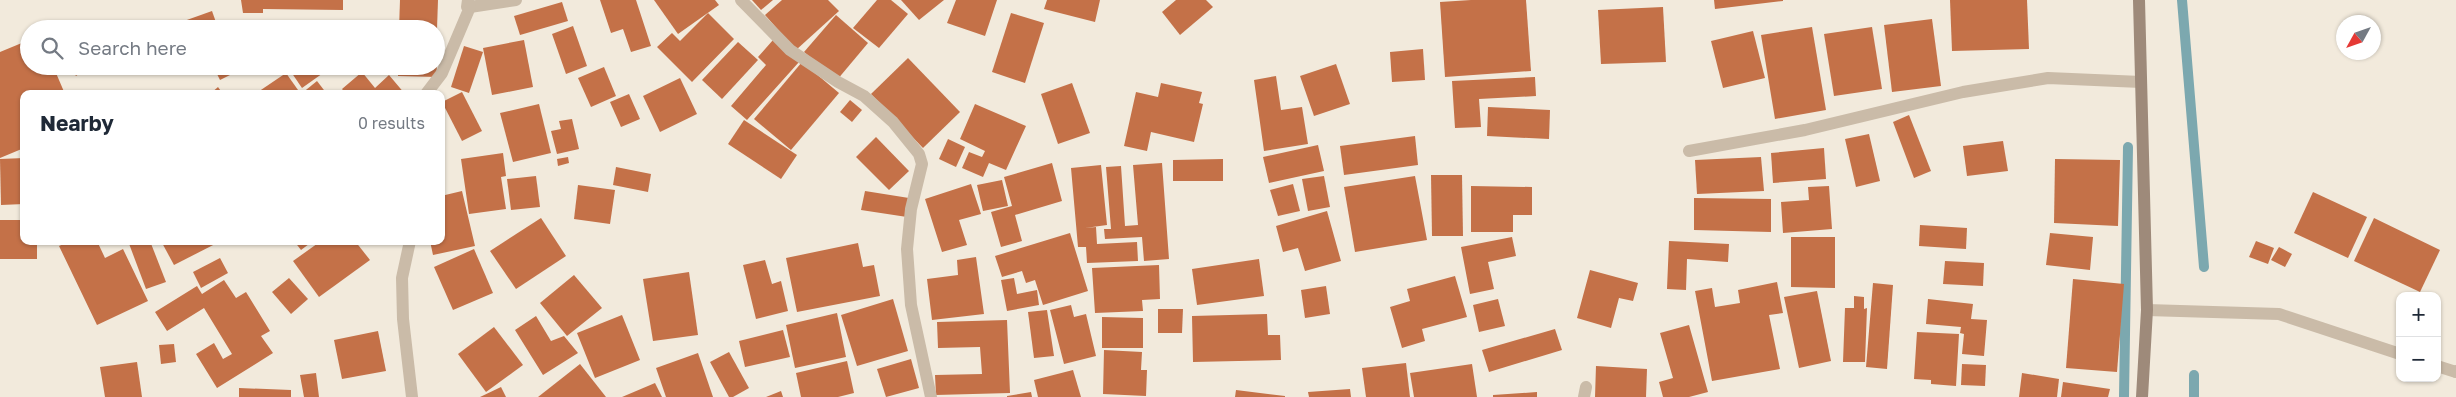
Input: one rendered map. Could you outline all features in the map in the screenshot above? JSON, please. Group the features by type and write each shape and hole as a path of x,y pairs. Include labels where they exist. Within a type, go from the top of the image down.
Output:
{"main road":[{"path":"2139,0 2147,310 2142,397"}],"street":[{"path":"445,65 469,3 516,0"},
{"path":"741,0 790,50 838,82 864,96 893,122 919,154 922,164 911,209 906,249 911,305 931,397"},
{"path":"429,90 440,75"},
{"path":"1689,151 1805,130 1964,92 2048,78 2141,82"},
{"path":"409,245 402,278 403,319 412,397"},
{"path":"2147,310 2279,314 2396,353"},
{"path":"2441,367 2456,372"}],"building":[{"path":"241,0 343,0 343,10 263,9 263,13 243,13"},
{"path":"400,0 438,0 437,20 399,20"},
{"path":"600,0 636,0 651,46 631,52 623,29 611,33"},
{"path":"654,0 715,0 719,5 678,34"},
{"path":"752,0 773,0 761,10"},
{"path":"782,0 828,0 839,11 796,50 765,15"},
{"path":"877,0 891,0 908,14 879,48 853,28"},
{"path":"901,0 944,0 919,20"},
{"path":"956,0 997,0 985,36 947,23"},
{"path":"1047,0 1100,0 1095,22 1044,9"},
{"path":"1176,0 1206,0 1213,7 1180,35 1162,12"},
{"path":"1526,0 1531,71 1445,77 1440,2"},
{"path":"1714,0 1783,0 1783,1 1715,9"},
{"path":"1950,0 2027,0 2029,49 1952,51"},
{"path":"562,2 568,21 520,35 514,16"},
{"path":"1663,7 1666,62 1601,64 1598,10"},
{"path":"212,11 215,20 187,20"},
{"path":"708,13 734,39 692,82 657,47 672,33 680,41"},
{"path":"1011,13 1044,23 1025,83 992,72"},
{"path":"836,15 868,43 837,80 804,52"},
{"path":"1932,19 1941,86 1892,92 1884,25"},
{"path":"573,26 587,66 566,74 552,34"},
{"path":"1812,27 1826,110 1775,119 1761,35"},
{"path":"1872,27 1882,89 1834,96 1824,34"},
{"path":"1753,31 1765,78 1723,88 1711,41"},
{"path":"524,40 533,87 492,95 483,48"},
{"path":"773,40 799,62 747,120 731,106 766,65 758,57"},
{"path":"738,42 758,60 722,99 702,80"},
{"path":"20,44 20,75 57,75 63,90 20,90 20,150 0,158 0,52"},
{"path":"464,46 483,52 469,93 451,87"},
{"path":"1423,49 1425,80 1392,82 1390,52"},
{"path":"908,58 960,112 923,148 871,94"},
{"path":"802,62 839,93 791,150 754,119"},
{"path":"1336,64 1350,104 1314,116 1300,76"},
{"path":"604,67 616,96 591,107 578,78"},
{"path":"218,75 230,75 220,80"},
{"path":"283,75 287,75 298,90 261,90"},
{"path":"293,75 320,75 302,88"},
{"path":"358,75 364,75 375,88 389,75 402,90 343,90"},
{"path":"398,75 436,75 436,77"},
{"path":"1276,76 1281,110 1302,107 1308,144 1264,151 1254,80"},
{"path":"1535,77 1536,96 1479,99 1481,127 1455,128 1452,81"},
{"path":"680,78 697,114 660,132 643,96"},
{"path":"317,81 324,90 306,90"},
{"path":"1072,83 1090,133 1058,144 1041,94"},
{"path":"1161,83 1202,92 1199,103 1203,104 1194,142 1151,132 1147,151 1124,146 1136,92 1158,97"},
{"path":"462,92 482,131 462,141 445,108 445,100"},
{"path":"629,94 640,119 621,127 610,102"},
{"path":"850,100 862,110 852,122 840,112"},
{"path":"539,104 551,153 513,162 500,113"},
{"path":"975,104 1026,126 1006,170 989,163 983,177 962,168 969,152 982,157 985,151 960,139"},
{"path":"1488,107 1550,110 1549,139 1487,136"},
{"path":"1909,115 1931,171 1914,178 1893,122"},
{"path":"572,119 579,149 557,154 551,131 561,129 559,121"},
{"path":"744,120 797,155 781,179 728,144"},
{"path":"1869,134 1880,181 1856,187 1845,139"},
{"path":"1415,136 1418,165 1344,175 1340,146"},
{"path":"876,137 909,171 889,190 856,157"},
{"path":"948,139 965,147 956,167 939,159"},
{"path":"2003,141 2008,171 1967,176 1963,146"},
{"path":"1318,145 1324,171 1269,183 1263,157"},
{"path":"1824,148 1826,179 1773,183 1771,153"},
{"path":"503,153 506,176 501,177 506,209 469,214 461,159"},
{"path":"568,157 569,163 558,166 557,159"},
{"path":"1761,157 1764,191 1697,194 1695,160"},
{"path":"20,158 20,204 1,205 0,159"},
{"path":"1223,159 1223,181 1173,181 1173,160"},
{"path":"2055,159 2120,160 2118,226 2054,223"},
{"path":"1052,163 1062,201 1015,215 1022,241 1001,247 991,212 1012,206 1004,177"},
{"path":"1162,163 1169,259 1144,261 1142,237 1105,239 1104,229 1111,229 1106,167 1121,166 1125,226 1138,225 1133,165"},
{"path":"1101,165 1107,225 1085,228 1096,227 1097,244 1137,242 1138,261 1087,263 1086,247 1078,247 1071,168"},
{"path":"616,167 651,174 648,192 613,185"},
{"path":"1431,175 1462,175 1463,236 1432,236"},
{"path":"536,176 540,207 511,210 507,179"},
{"path":"1324,176 1330,207 1308,211 1302,179"},
{"path":"1415,176 1427,240 1355,252 1344,187"},
{"path":"1002,180 1008,206 983,211 977,185"},
{"path":"971,184 981,214 959,220 967,245 942,252 925,199"},
{"path":"1293,184 1300,211 1278,216 1270,190"},
{"path":"578,185 615,190 610,224 574,219"},
{"path":"1471,186 1532,187 1532,215 1513,215 1513,232 1471,232"},
{"path":"1829,186 1832,229 1783,233 1781,202 1809,200 1808,187"},
{"path":"462,191 475,246 433,255 431,245 445,245 445,195"},
{"path":"865,191 909,198 907,217 861,210"},
{"path":"2313,192 2367,217 2348,258 2294,233"},
{"path":"1694,198 1771,199 1771,232 1694,230"},
{"path":"1327,211 1341,261 1305,271 1298,248 1283,252 1276,226"},
{"path":"541,218 566,256 516,289 490,251"},
{"path":"2374,218 2440,250 2420,292 2354,261"},
{"path":"0,220 20,220 20,245 37,245 37,259 0,259"},
{"path":"1920,225 1967,228 1966,249 1919,246"},
{"path":"1070,233 1088,291 1043,305 1035,280 1026,283 1022,271 1002,277 995,256"},
{"path":"2050,233 2093,237 2090,270 2046,265"},
{"path":"1512,237 1516,256 1488,262 1494,289 1470,294 1461,247"},
{"path":"1791,237 1835,237 1835,288 1791,287"},
{"path":"1669,241 1729,244 1728,262 1687,259 1686,290 1667,289"},
{"path":"2256,241 2274,248 2268,264 2249,257"},
{"path":"858,243 863,267 874,265 880,296 797,312 786,258"},
{"path":"99,245 105,258 123,249 148,301 97,325 59,246"},
{"path":"130,245 152,245 166,282 146,289"},
{"path":"163,245 213,245 174,265"},
{"path":"297,245 308,245 301,250"},
{"path":"315,245 358,245 370,260 319,297 293,261"},
{"path":"2279,247 2292,254 2285,267 2271,260"},
{"path":"474,249 493,293 453,310 434,267"},
{"path":"976,257 984,314 932,320 927,279 958,275 957,260"},
{"path":"220,258 228,273 201,288 193,272"},
{"path":"1259,259 1264,296 1197,305 1192,269"},
{"path":"765,260 772,284 781,281 788,311 756,319 743,265"},
{"path":"1945,261 1984,263 1983,286 1943,284"},
{"path":"1159,265 1160,299 1142,300 1143,311 1095,313 1092,268"},
{"path":"1590,270 1638,283 1633,301 1619,298 1611,328 1577,318"},
{"path":"689,272 698,335 653,341 643,279"},
{"path":"574,275 602,308 567,336 540,303"},
{"path":"1455,276 1467,317 1422,329 1425,341 1402,348 1390,307 1410,301 1407,289"},
{"path":"289,278 308,299 291,314 272,292"},
{"path":"1014,278 1017,294 1037,290 1039,305 1007,311 1001,280"},
{"path":"2073,279 2124,284 2117,372 2066,368"},
{"path":"224,280 236,298 246,292 270,331 261,336 273,353 217,388 196,354 214,343 223,359 232,354 204,308 167,331 155,312 197,286 202,294"},
{"path":"1777,282 1783,313 1769,315 1780,369 1712,381 1695,291 1712,288 1715,307 1740,303 1738,290"},
{"path":"1873,283 1893,285 1887,369 1866,367"},
{"path":"1326,286 1330,314 1305,318 1301,290"},
{"path":"1817,291 1831,361 1799,368 1784,297"},
{"path":"1854,296 1864,297 1864,309 1867,308 1865,362 1843,362 1845,308 1854,308"},
{"path":"893,299 908,351 857,366 841,315"},
{"path":"1498,299 1505,326 1479,332 1473,305"},
{"path":"1928,299 1973,304 1971,319 1987,320 1984,356 1962,354 1964,334 1960,333 1961,327 1926,324"},
{"path":"1071,305 1074,317 1086,314 1096,356 1064,364 1050,310"},
{"path":"1158,309 1183,309 1182,333 1158,333"},
{"path":"1047,310 1054,356 1034,358 1028,312"},
{"path":"837,313 846,357 795,368 786,325"},
{"path":"1267,314 1268,335 1280,335 1281,360 1193,362 1192,316"},
{"path":"622,315 640,360 595,378 577,333"},
{"path":"536,316 551,341 564,336 578,353 543,375 515,330"},
{"path":"1102,317 1143,318 1143,348 1102,348"},
{"path":"1007,320 1010,393 936,395 935,375 982,374 980,347 938,348 937,322"},
{"path":"1689,325 1708,392 1689,397 1663,397 1659,382 1673,378 1660,333"},
{"path":"494,327 523,365 486,392 458,354"},
{"path":"1555,329 1562,350 1489,372 1482,350"},
{"path":"783,330 790,357 745,367 739,341"},
{"path":"378,331 386,371 342,379 334,340"},
{"path":"1917,332 1959,334 1956,386 1931,384 1931,380 1914,379"},
{"path":"174,344 176,362 161,364 159,345"},
{"path":"1104,350 1142,352 1141,370 1147,370 1146,396 1103,394"},
{"path":"729,352 749,388 733,397 729,397 710,362"},
{"path":"698,353 713,397 666,397 656,368"},
{"path":"911,359 919,388 886,397 877,369"},
{"path":"847,361 854,393 838,397 801,397 796,373"},
{"path":"137,362 142,397 105,397 100,367"},
{"path":"1406,363 1410,397 1366,397 1362,368"},
{"path":"580,364 606,397 538,397"},
{"path":"1472,364 1477,397 1414,397 1410,373"},
{"path":"1962,364 1986,365 1985,386 1961,385"},
{"path":"1596,366 1647,369 1646,397 1595,397"},
{"path":"1073,370 1081,397 1038,397 1034,380"},
{"path":"316,373 319,397 304,397 300,375"},
{"path":"2022,373 2059,379 2057,397 2019,397"},
{"path":"2063,382 2110,389 2108,397 2061,397"},
{"path":"655,383 662,397 622,397"},
{"path":"501,387 506,397 480,397"},
{"path":"239,388 291,390 291,397 239,397"},
{"path":"1350,389 1351,397 1309,397 1308,392"},
{"path":"1236,390 1285,396 1285,397 1235,397"},
{"path":"781,391 783,397 766,397"},
{"path":"1031,392 1032,397 1007,397 1007,396"},
{"path":"1537,392 1537,397 1493,397 1493,395"}],"waterway":[{"path":"2182,0 2204,267"},
{"path":"2124,397 2128,147"},
{"path":"2194,375 2194,397"}]}
